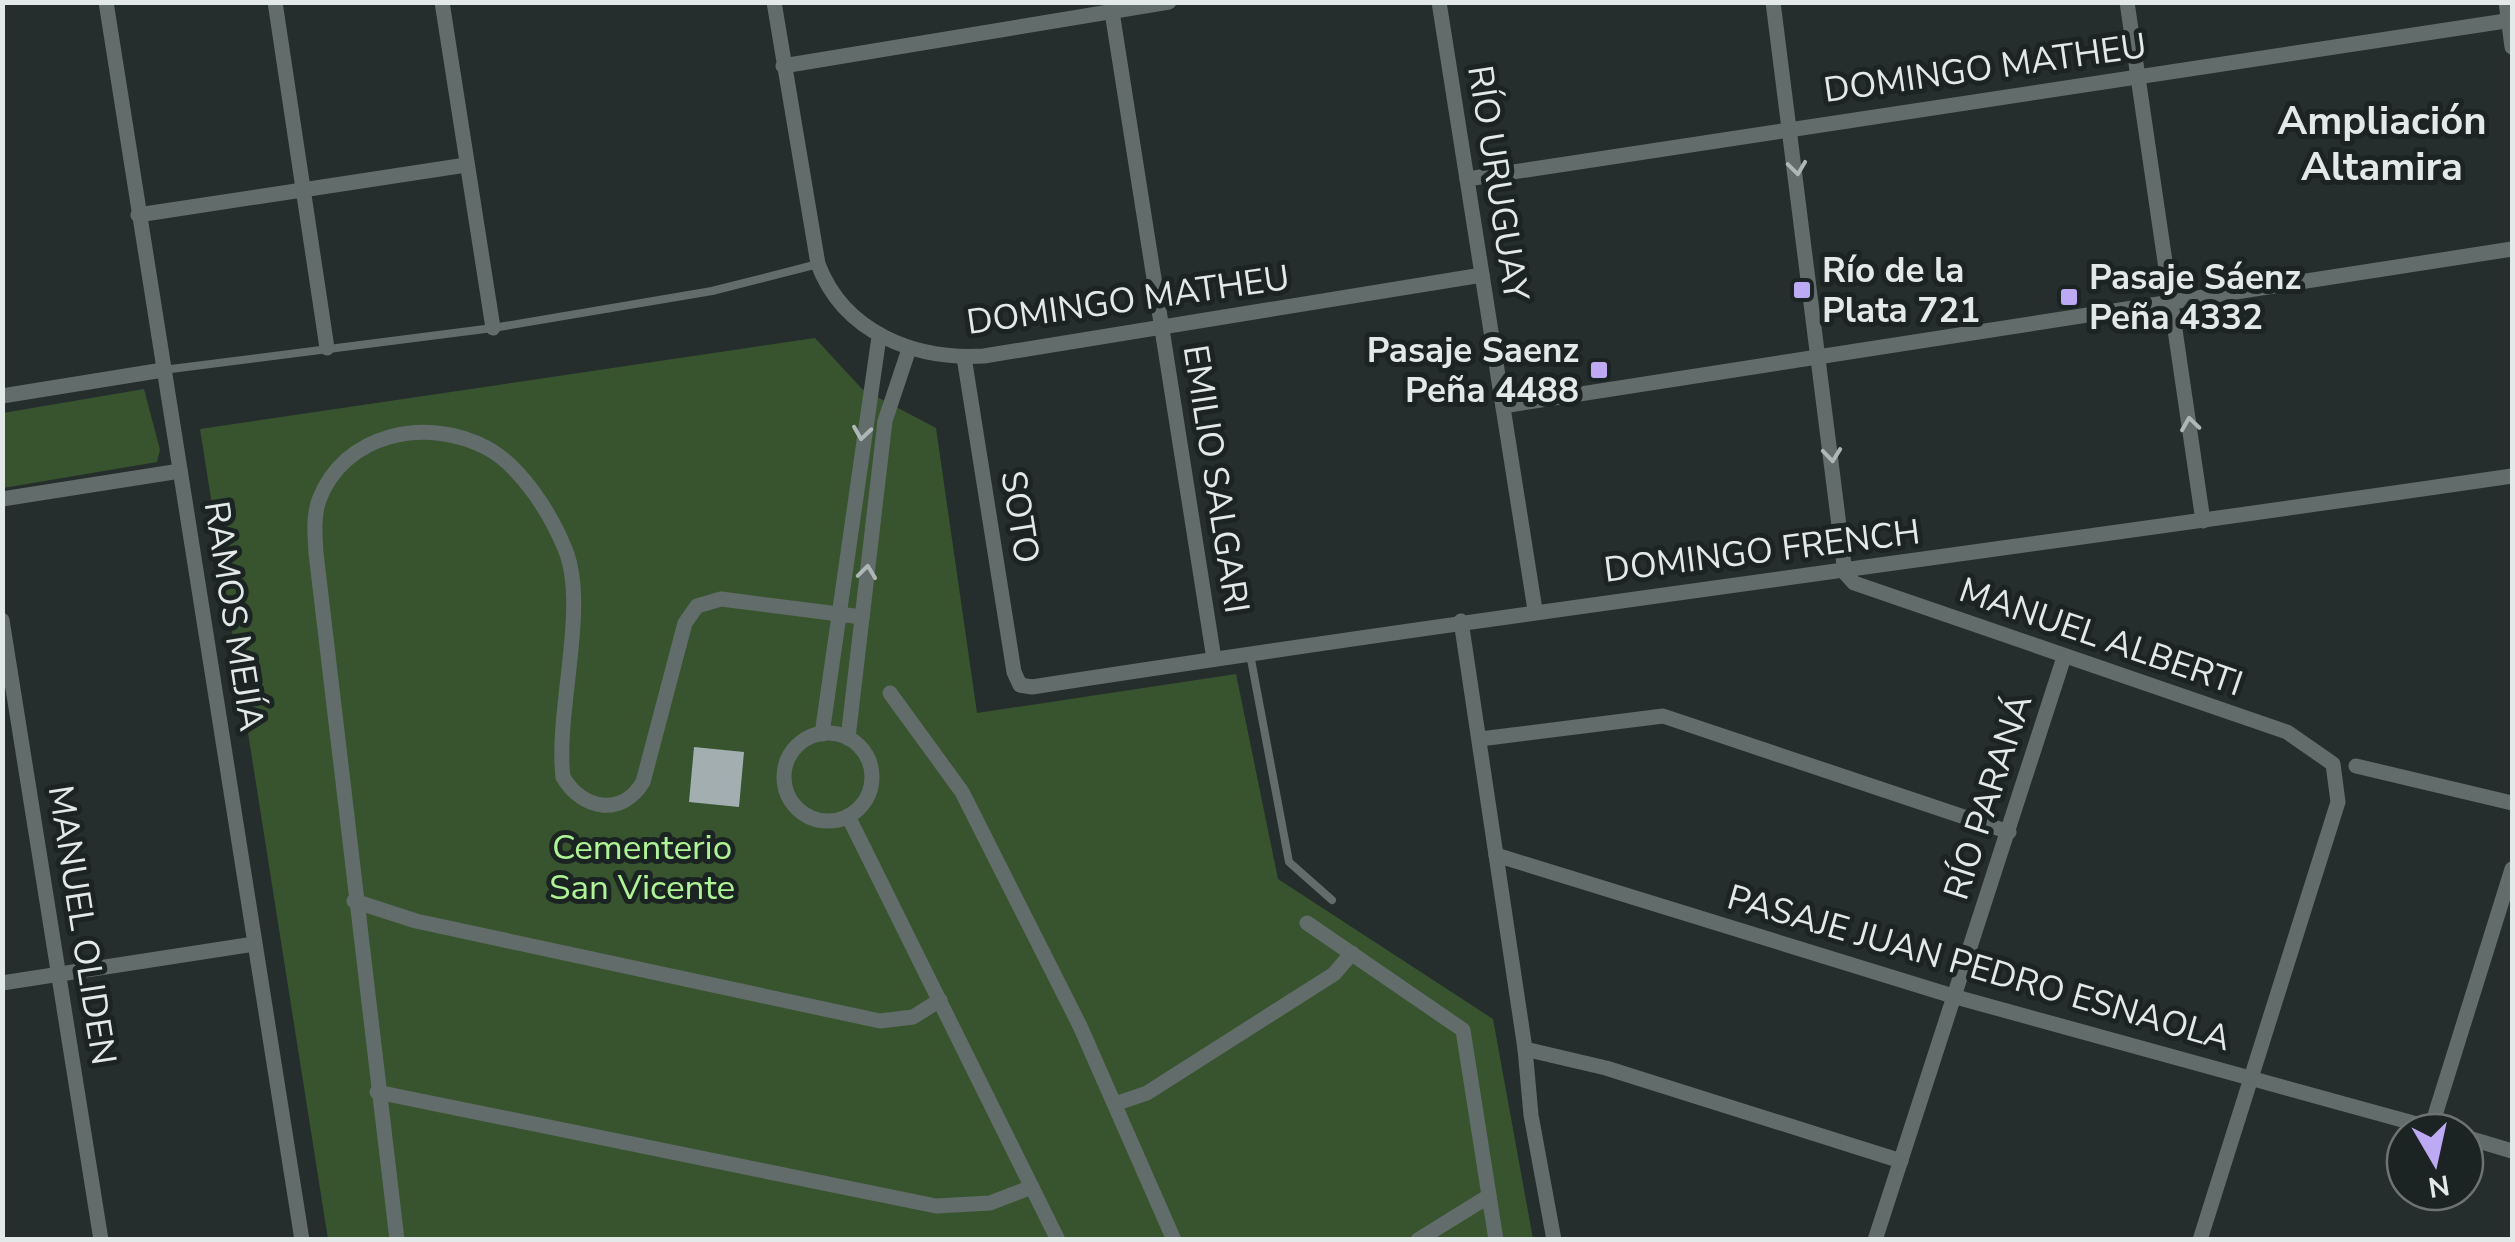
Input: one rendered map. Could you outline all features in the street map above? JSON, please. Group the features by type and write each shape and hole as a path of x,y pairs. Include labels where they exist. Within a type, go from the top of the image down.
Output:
{"street":[{"name":"RAMOS MEJÍA","path":"106,2 302,1240"},
{"path":"276,2 327,348"},
{"path":"442,2 492,328"},
{"path":"774,2 818,264"},
{"path":"783,66 1169,2"},
{"name":"RÍO URUGUAY","path":"1439,2 1536,610"},
{"path":"1773,2 1792,126 1845,573"},
{"path":"2128,2 2203,521"},
{"path":"2506,2 2512,46"},
{"name":"EMILIO SALGARI","path":"1112,12 1214,659"},
{"name":"DOMINGO MATHEU","path":"1467,178 2511,20"},
{"path":"138,215 466,165"},
{"path":"1503,406 2512,248"},
{"name":"DOMINGO MATHEU","path":"818,264 832,292 879,337 908,348 964,357 1482,275"},
{"path":"822,734 879,337"},
{"path":"848,738 885,421 908,348"},
{"name":"SOTO","path":"964,357 1014,672 1020,686"},
{"path":"2,396 163,370"},
{"path":"396,1240 354,901 315,518 327,485 361,448 416,432 458,436 498,456 533,494 557,532 571,568 564,778 574,794 598,806 626,801 643,782 685,623 697,606 721,599 862,617"},
{"path":"2,499 180,470"},
{"name":"DOMINGO FRENCH","path":"1020,686 1032,688 1536,610 1845,573 2512,476"},
{"name":"MANUEL ALBERTI","path":"1845,573 1854,582 2286,732 2333,764 2338,802 2251,1079"},
{"name":"MANUEL OLIDEN","path":"2,620 102,1240"},
{"path":"1461,621 1526,1049 1531,1115 1554,1240"},
{"name":"RÍO PARANÁ","path":"1874,1240 2064,657"},
{"path":"890,693 962,792 1115,1104 1174,1240"},
{"path":"1480,739 1664,716 2009,832"},
{"path":"822,734 848,738 859,746 871,770 867,797 848,816 818,820 804,814 786,791 787,760 796,748 822,734"},
{"path":"2356,766 2397,772 2512,804"},
{"path":"848,816 1058,1240"},
{"name":"PASAJE JUAN PEDRO ESNAOLA","path":"1496,854 1956,997 2385,1115"},
{"path":"2444,1112 2512,869"},
{"path":"354,901 416,921 880,1021 913,1018 940,1000"},
{"path":"1307,924 1463,1030 1496,1240"},
{"path":"2,983 254,944"},
{"path":"1115,1104 1147,1093 1334,974 1352,953"},
{"path":"1526,1049 1606,1068 1901,1161"},
{"path":"2200,1240 2251,1079"},
{"path":"377,1092 936,1206 990,1203 1032,1187"},
{"path":"2485,1143 2512,1151"},
{"path":"1418,1240 1489,1196"}],"lane":[{"path":"163,370 492,328 712,290 818,264"},
{"path":"1250,654 1289,862 1332,900"}],"green space":[{"name":"Cementerio San Vicente","path":"815,338 862,389 936,428 977,713 1236,674 1278,879 1493,1019 1533,1239 328,1239 200,429"},
{"path":"144,389 160,450 157,462 3,488 3,413"}],"building":[{"path":"694,747 744,752 739,807 689,802"}],"place":[{"name":"Río de la Plata 721","path":"1802,290"},
{"name":"Pasaje Sáenz Peña 4332","path":"2069,297"},
{"name":"Pasaje Saenz Peña 4488","path":"1599,370"}],"district":[{"name":"Ampliación Altamira","path":"2382,144"}]}
